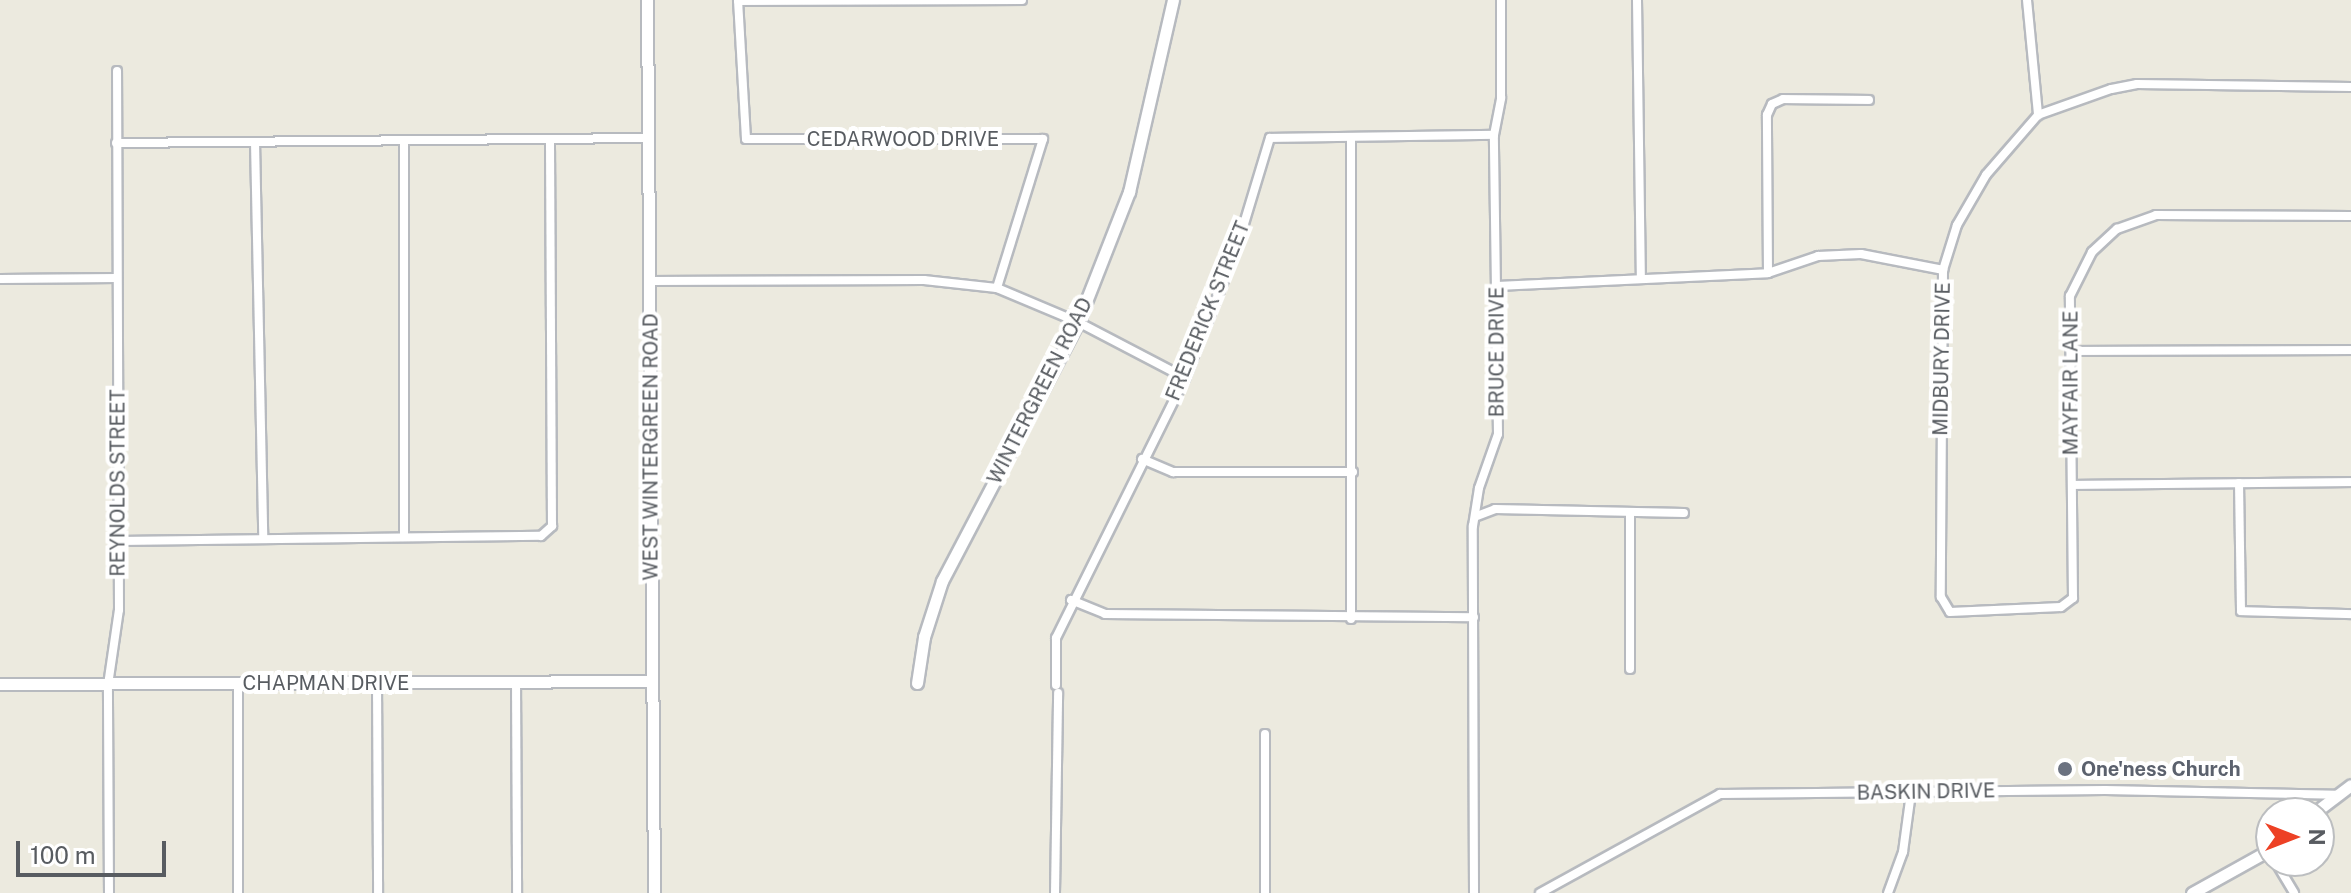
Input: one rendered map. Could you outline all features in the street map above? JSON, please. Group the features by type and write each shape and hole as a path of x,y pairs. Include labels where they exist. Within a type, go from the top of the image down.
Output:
{"street":[{"name":"WEST WINTERGREEN ROAD","path":"647,0 654,893"},
{"path":"738,0 1022,0"},
{"name":"CEDARWOOD DRIVE","path":"738,0 746,139 1043,139 997,288"},
{"name":"WINTERGREEN ROAD","path":"917,683 924,637 942,581 1078,322 1129,192 1173,0"},
{"name":"BRUCE DRIVE","path":"1474,893 1472,548 1479,488 1498,434 1494,135 1502,63 1501,0"},
{"path":"1637,0 1641,276"},
{"path":"2027,0 2038,115 2137,84 2351,87"},
{"name":"REYNOLDS STREET","path":"109,893 108,685 119,610 117,71"},
{"path":"1768,273 1767,115 1772,104 1783,99 1869,100"},
{"name":"MIDBURY DRIVE","path":"2038,115 1986,175 1957,225 1943,270 1941,597 1950,612 2061,607 2073,598"},
{"name":"FREDERICK STREET","path":"1055,893 1056,638 1071,600 1185,378 1237,247 1270,138 1494,135"},
{"path":"116,143 648,138"},
{"path":"1351,138 1351,619"},
{"path":"119,541 541,536 552,526 550,139"},
{"path":"404,140 404,537"},
{"path":"255,142 263,539"},
{"name":"MAYFAIR LANE","path":"2073,598 2070,296 2092,252 2117,229 2156,215 2351,216"},
{"path":"1497,286 1641,276 1768,273 1818,256 1861,254 1943,270"},
{"path":"0,279 117,278"},
{"path":"649,281 924,280 997,288 1078,322 1185,378"},
{"path":"2071,351 2351,350"},
{"path":"1142,459 1173,472 1353,472"},
{"path":"2072,485 2351,482"},
{"path":"2239,483 2241,611 2351,614"},
{"path":"1477,516 1495,509 1684,513"},
{"path":"1630,512 1630,669"},
{"path":"1071,600 1105,614 1351,619 1474,617"},
{"name":"CHAPMAN DRIVE","path":"0,684 652,681"},
{"path":"516,682 517,893"},
{"path":"377,683 378,893"},
{"path":"238,684 238,893"},
{"path":"1265,734 1265,893"},
{"path":"2334,797 2351,785"},
{"name":"BASKIN DRIVE","path":"1540,893 1720,794 2272,791 2336,795"},
{"path":"1888,893 1903,852 1911,793"},
{"path":"2192,893 2255,862"}],"place":[{"name":"One'ness Church","path":"2065,769"}]}
